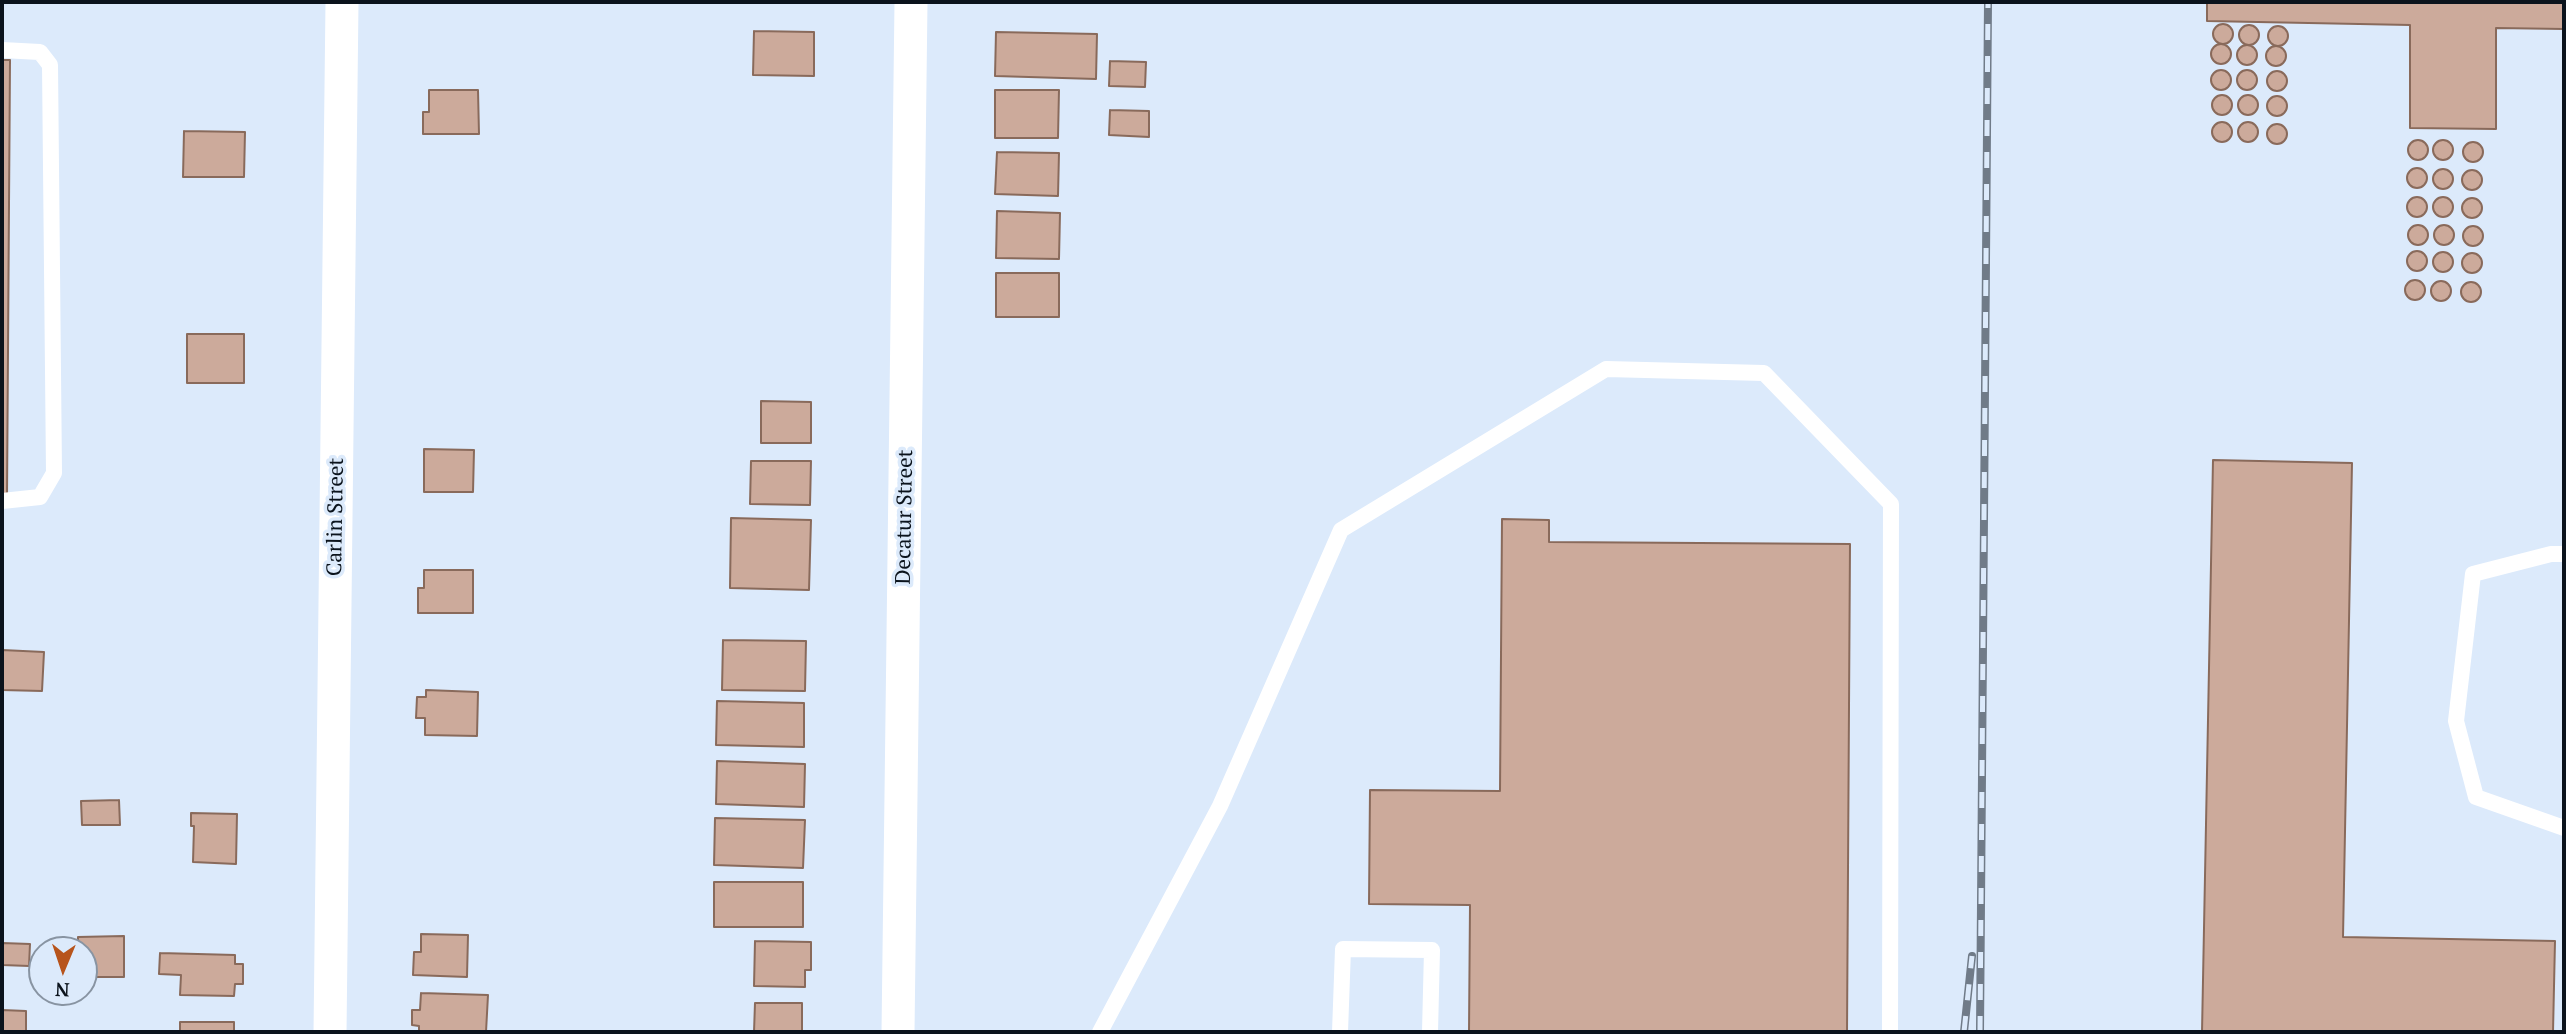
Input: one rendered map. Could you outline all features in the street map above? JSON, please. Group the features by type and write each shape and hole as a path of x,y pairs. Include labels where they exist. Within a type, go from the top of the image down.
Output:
{"street":[{"name":"Carlin Street","path":"330,1032 342,2"},
{"name":"Decatur Street","path":"898,1032 911,2"}],"lane":[{"path":"2,50 40,52 50,65 54,473 40,497 2,502"},
{"path":"1100,1032 1220,806 1341,530 1606,369 1763,373 1891,503 1890,1032"},
{"path":"2564,554 2551,554 2473,574 2456,721 2476,797 2564,828"},
{"path":"1340,1032 1343,949 1432,950 1430,1032"}],"building":[{"path":"2207,2 2564,2 2564,29 2496,28 2496,129 2410,128 2410,25 2207,21"},
{"path":"2223,24 2230,27 2233,34 2230,41 2223,44 2216,41 2213,34 2216,27"},
{"path":"2249,25 2256,28 2259,35 2256,42 2249,45 2242,42 2239,35 2242,28"},
{"path":"2278,26 2285,29 2288,36 2285,43 2278,46 2271,43 2268,36 2271,29"},
{"path":"754,31 814,32 814,76 753,75"},
{"path":"996,32 1097,34 1096,79 995,76"},
{"path":"2221,44 2228,47 2231,54 2228,61 2221,64 2214,61 2211,54 2214,47"},
{"path":"2247,45 2254,48 2257,55 2254,62 2247,65 2240,62 2237,55 2240,48"},
{"path":"2276,46 2283,49 2286,56 2283,63 2276,66 2269,63 2266,56 2269,49"},
{"path":"2,60 10,60 7,496 2,495"},
{"path":"1110,61 1146,62 1145,87 1109,86"},
{"path":"2221,70 2228,73 2231,80 2228,87 2221,90 2214,87 2211,80 2214,73"},
{"path":"2247,70 2254,73 2257,80 2254,87 2247,90 2240,87 2237,80 2240,73"},
{"path":"2277,71 2284,74 2287,81 2284,88 2277,91 2270,88 2267,81 2270,74"},
{"path":"429,90 478,90 479,134 423,134 423,112 429,112"},
{"path":"995,90 1059,90 1058,138 995,138"},
{"path":"2222,95 2229,98 2232,105 2229,112 2222,115 2215,112 2212,105 2215,98"},
{"path":"2248,95 2255,98 2258,105 2255,112 2248,115 2241,112 2238,105 2241,98"},
{"path":"2277,96 2284,99 2287,106 2284,113 2277,116 2270,113 2267,106 2270,99"},
{"path":"1110,110 1149,111 1149,137 1109,135"},
{"path":"2222,122 2229,125 2232,132 2229,139 2222,142 2215,139 2212,132 2215,125"},
{"path":"2248,122 2255,125 2258,132 2255,139 2248,142 2241,139 2238,132 2241,125"},
{"path":"2277,124 2284,127 2287,134 2284,141 2277,144 2270,141 2267,134 2270,127"},
{"path":"184,131 245,132 244,177 183,177"},
{"path":"2418,140 2425,143 2428,150 2425,157 2418,160 2411,157 2408,150 2411,143"},
{"path":"2443,140 2450,143 2453,150 2450,157 2443,160 2436,157 2433,150 2436,143"},
{"path":"2473,142 2480,145 2483,152 2480,159 2473,162 2466,159 2463,152 2466,145"},
{"path":"997,152 1059,153 1058,196 995,194"},
{"path":"2417,168 2424,171 2427,178 2424,185 2417,188 2410,185 2407,178 2410,171"},
{"path":"2443,169 2450,172 2453,179 2450,186 2443,189 2436,186 2433,179 2436,172"},
{"path":"2472,170 2479,173 2482,180 2479,187 2472,190 2465,187 2462,180 2465,173"},
{"path":"2417,197 2424,200 2427,207 2424,214 2417,217 2410,214 2407,207 2410,200"},
{"path":"2443,197 2450,200 2453,207 2450,214 2443,217 2436,214 2433,207 2436,200"},
{"path":"2472,198 2479,201 2482,208 2479,215 2472,218 2465,215 2462,208 2465,201"},
{"path":"997,211 1060,213 1059,259 996,258"},
{"path":"2418,225 2425,228 2428,235 2425,242 2418,245 2411,242 2408,235 2411,228"},
{"path":"2444,225 2451,228 2454,235 2451,242 2444,245 2437,242 2434,235 2437,228"},
{"path":"2473,226 2480,229 2483,236 2480,243 2473,246 2466,243 2463,236 2466,229"},
{"path":"2417,251 2424,254 2427,261 2424,268 2417,271 2410,268 2407,261 2410,254"},
{"path":"2443,252 2450,255 2453,262 2450,269 2443,272 2436,269 2433,262 2436,255"},
{"path":"2472,253 2479,256 2482,263 2479,270 2472,273 2465,270 2462,263 2465,256"},
{"path":"996,273 1059,273 1059,317 996,317"},
{"path":"2415,280 2422,283 2425,290 2422,297 2415,300 2408,297 2405,290 2408,283"},
{"path":"2441,281 2448,284 2451,291 2448,298 2441,301 2434,298 2431,291 2434,284"},
{"path":"2471,282 2478,285 2481,292 2478,299 2471,302 2464,299 2461,292 2464,285"},
{"path":"187,334 244,334 244,383 187,383"},
{"path":"761,401 811,402 811,443 761,443"},
{"path":"424,449 474,450 473,492 424,492"},
{"path":"2213,460 2352,463 2343,937 2555,941 2553,1032 2202,1032"},
{"path":"751,461 811,461 810,505 750,504"},
{"path":"731,518 811,520 809,590 730,588"},
{"path":"1502,519 1549,520 1549,542 1850,544 1847,1032 1469,1032 1470,905 1369,904 1370,790 1500,791"},
{"path":"424,570 473,570 473,613 418,613 418,588 424,588"},
{"path":"723,640 806,641 805,691 722,690"},
{"path":"2,650 44,652 42,691 2,690"},
{"path":"426,690 478,692 477,736 425,735 425,718 416,718 417,697 426,697"},
{"path":"717,701 804,703 804,747 716,745"},
{"path":"717,761 805,764 804,807 716,804"},
{"path":"119,800 120,825 82,825 81,801"},
{"path":"191,813 237,814 236,864 193,862 194,826 191,826"},
{"path":"715,818 805,820 803,868 714,865"},
{"path":"714,882 803,882 803,927 714,927"},
{"path":"421,934 468,935 467,977 413,975 414,952 421,952"},
{"path":"124,936 124,977 98,977 98,937"},
{"path":"755,941 811,942 811,970 805,970 805,987 754,986"},
{"path":"2,943 28,944 28,966 2,965"},
{"path":"160,953 235,955 235,964 243,964 243,984 235,984 234,996 180,995 181,975 159,974"},
{"path":"421,993 488,995 486,1032 419,1032 419,1026 412,1025 412,1010 420,1010"},
{"path":"755,1003 802,1003 802,1032 754,1032"},
{"path":"2,1010 26,1011 26,1032 2,1032"},
{"path":"180,1022 234,1022 234,1032 180,1032"}],"railway":[{"path":"1980,1032 1988,2"},
{"path":"1964,1032 1972,956"}]}
